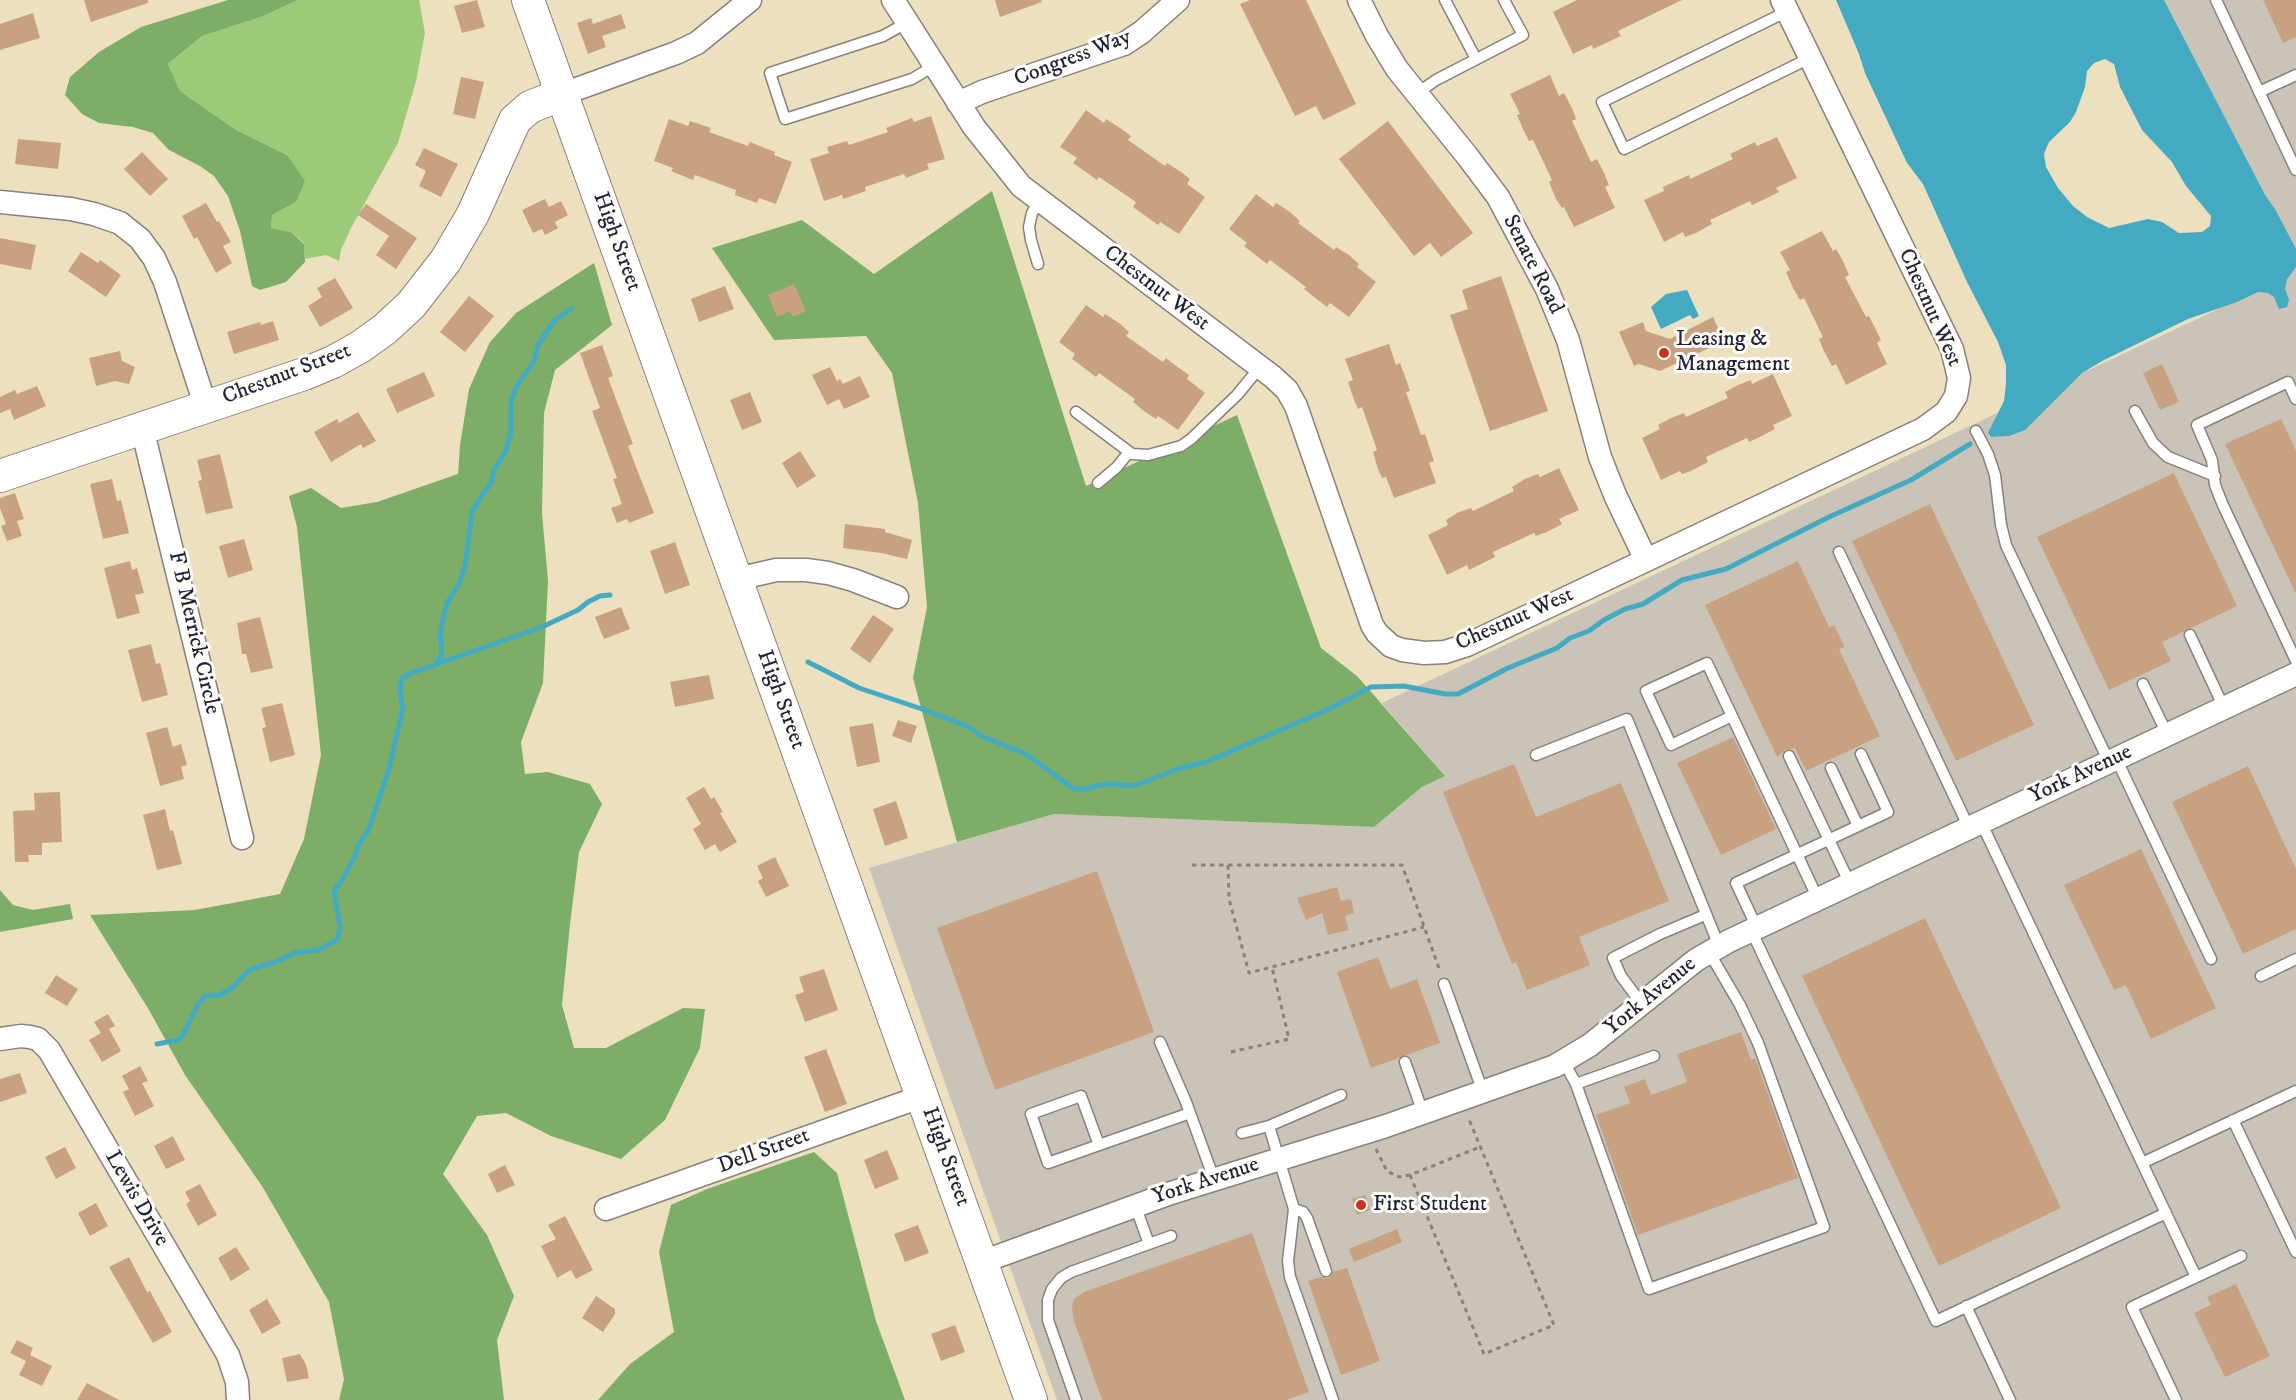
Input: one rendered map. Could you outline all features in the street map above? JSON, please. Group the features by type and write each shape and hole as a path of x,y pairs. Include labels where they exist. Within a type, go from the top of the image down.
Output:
{"main road":[{"name":"High Street","path":"528,0 1031,1400"},
{"name":"Chestnut Street","path":"0,476 333,362 360,347 386,329 423,292 446,260 473,214 512,124 530,107 563,94"}],"street":[{"path":"563,94 676,53 697,43 750,0"},
{"name":"Chestnut West","path":"893,0 958,104 1014,179 1039,201 1260,367 1287,390 1296,406 1367,615 1377,633 1392,646 1424,653 1456,649 1923,429 1946,412 1959,388 1958,368 1952,349 1785,6"},
{"name":"Congress Way","path":"958,104 982,92 1124,44 1142,32 1178,0"},
{"name":"Senate Road","path":"1359,0 1387,54 1416,94 1488,183 1507,213 1547,289 1563,326 1590,428 1604,469 1646,560"},
{"path":"0,202 71,209 94,214 120,223 140,239 154,258 165,282 206,407"},
{"name":"F B Merrick Circle","path":"142,428 242,838"},
{"path":"737,579 776,570 806,570 845,578 897,597"},
{"name":"York Avenue","path":"982,1262 1135,1205 1423,1113 1564,1062 1601,1037 1682,970 1714,949 2295,673"},
{"name":"Lewis Drive","path":"0,1039 30,1037 38,1040 49,1050 228,1354 237,1382 238,1400"},
{"name":"Dell Street","path":"606,1209 923,1096"}],"lane":[{"path":"1445,0 1476,59"},
{"path":"1416,94 1436,80 1522,35 1504,0"},
{"path":"2216,0 2296,170"},
{"path":"1785,6 1602,102 1624,148 1810,58"},
{"path":"908,22 883,36 770,73 785,120 912,79 934,66"},
{"path":"2259,92 2296,75"},
{"path":"1038,264 1029,227 1032,213 1039,201"},
{"path":"1076,412 1129,452 1144,456 1184,444 1237,395 1260,367"},
{"path":"2295,673 2222,503 2212,460 2197,425 2288,382 2296,399"},
{"path":"2135,411 2153,443 2168,457 2215,476"},
{"path":"1976,431 1988,454 1995,475 2001,525 2006,545 2211,959"},
{"path":"1098,483 1117,467 1129,452"},
{"path":"1839,552 2142,1163 2196,1277"},
{"path":"2190,635 2224,708"},
{"path":"1732,716 1671,745 1646,691 1707,663 1732,716 1797,854 1818,899"},
{"path":"2143,684 2167,734"},
{"path":"1536,755 1627,719 1705,915 1714,949 1758,1043 1824,1227 1648,1289 1575,1084 1564,1062"},
{"path":"1861,754 1888,812 1736,883 1754,929 1936,1321 2166,1213"},
{"path":"1789,756 1850,884"},
{"path":"1831,768 1858,826"},
{"path":"1641,1003 1621,976 1613,958 1660,934 1705,915"},
{"path":"2261,976 2296,959"},
{"path":"1444,984 1473,1096"},
{"path":"1160,1042 1190,1113 1214,1179"},
{"path":"1575,1084 1654,1056"},
{"path":"1405,1062 1423,1113"},
{"path":"2142,1163 2296,1090"},
{"path":"1242,1133 1269,1126 1341,1095"},
{"path":"1099,1145 1081,1096 1030,1114 1048,1163 1190,1113"},
{"path":"2234,1120 2296,1252"},
{"path":"1269,1126 1294,1209 1288,1261 1290,1277 1333,1400"},
{"path":"1135,1205 1149,1244"},
{"path":"1294,1209 1303,1212 1307,1218 1326,1271"},
{"path":"1076,1400 1048,1320 1048,1300 1052,1288 1061,1278 1071,1272 1171,1236"},
{"path":"2176,1400 2132,1307 2241,1256"},
{"path":"1966,1306 2010,1400"}],"path":[{"path":"1228,865 1229,898 1249,973 1424,927"},
{"path":"1192,866 1402,865 1444,984"},
{"path":"1231,1052 1289,1039 1272,967"},
{"path":"1410,1175 1484,1354 1554,1325 1480,1147 1473,1096"},
{"path":"1370,1130 1379,1159 1387,1172 1399,1178 1480,1147"}],"shaded area":[{"path":"2121,0 2296,0 2296,1400 1057,1400 869,868 1054,814 1374,827 1422,787 1445,776 1382,703 2265,287"}],"green space":[{"path":"228,0 298,0 261,17 202,36 168,64 180,91 236,130 287,155 305,181 296,202 272,215 271,228 291,232 304,244 305,262 286,282 260,290 252,286 240,231 228,196 214,176 169,150 153,133 133,127 99,123 82,114 65,95 70,77 99,52 141,27"},
{"path":"298,0 419,0 425,33 416,81 398,143 351,228 341,250 339,261 326,255 305,259 304,243 291,232 271,228 272,215 296,202 287,155 236,130 180,91 168,64 202,36 261,17"},
{"path":"992,191 1086,486 1237,415 1321,648 1357,676 1445,776 1422,787 1374,827 1054,814 957,842 913,678 927,607 918,503 892,373 866,336 774,340 712,248 802,220 874,274"},
{"path":"594,263 612,325 555,370 544,413 542,513 548,581 543,683 521,742 525,774 548,772 590,784 602,804 579,852 570,924 562,1005 574,1048 606,1048 683,1008 705,1009 700,1048 665,1120 621,1159 551,1136 506,1113 477,1116 443,1174 487,1235 514,1296 497,1340 504,1400 339,1400 344,1379 329,1302 262,1186 185,1075 149,1010 90,915 195,910 280,894 304,839 321,755 297,527 289,496 311,488 341,508 377,502 458,474 469,389 490,342 516,313"},
{"path":"0,890 13,905 33,910 70,904 73,919 0,932"},
{"path":"814,1152 837,1173 876,1321 905,1400 598,1400 630,1364 674,1332 659,1252 671,1205 707,1189"}],"water":[{"path":"1836,0 2164,0 2265,195 2296,249 2296,267 2287,279 2285,289 2289,300 2287,307 2279,309 2274,297 2268,293 2258,292 2188,319 2082,373 2025,430 2009,436 1991,437 1988,433 2004,401 2006,365 1998,342 1967,282 1923,184 1907,163 1865,73","holes":["2105,59 2114,64 2120,87 2142,130 2172,162 2186,186 2211,216 2210,226 2202,232 2179,233 2162,222 2148,219 2109,228 2087,217 2073,206 2058,188 2046,167 2044,154 2049,142 2070,122 2076,112 2085,87 2087,71 2094,63"]},
{"path":"1687,290 1699,316 1693,319 1690,315 1661,329 1651,307 1666,294"}],"building":[{"path":"84,0 148,0 148,3 91,22"},
{"path":"477,0 485,27 462,33 454,6"},
{"path":"995,0 1041,0 1042,2 1000,17"},
{"path":"1250,0 1306,0 1356,104 1323,120 1316,106 1295,116 1240,4"},
{"path":"1577,0 1682,0 1618,31 1621,36 1593,49 1592,45 1573,54 1553,12"},
{"path":"2263,0 2296,0 2296,37 2283,43"},
{"path":"33,13 40,38 0,50 0,24"},
{"path":"621,14 626,28 602,36 606,47 588,54 577,23 591,18 593,24"},
{"path":"1550,75 1559,96 1564,93 1572,108 1576,119 1572,121 1591,162 1597,159 1604,173 1609,185 1605,187 1615,208 1574,227 1564,207 1562,208 1556,199 1549,182 1552,180 1533,140 1529,141 1523,129 1517,115 1520,114 1510,94"},
{"path":"461,77 484,82 475,119 453,114"},
{"path":"1086,110 1104,123 1106,119 1120,128 1131,136 1128,140 1165,166 1167,163 1181,172 1190,179 1187,184 1205,197 1179,234 1160,222 1158,225 1133,207 1136,202 1099,177 1097,180 1073,163 1077,158 1060,147"},
{"path":"931,116 945,159 927,164 929,169 906,178 904,174 865,187 866,191 843,199 842,195 824,201 810,159 829,153 827,147 847,141 849,145 888,132 886,128 912,118 914,122"},
{"path":"669,119 688,126 690,121 711,128 709,132 748,146 750,142 792,162 776,204 759,198 757,203 735,195 736,190 695,175 693,180 671,171 673,168 654,161"},
{"path":"1388,121 1473,233 1441,257 1430,243 1414,256 1339,159"},
{"path":"1777,137 1797,178 1776,188 1779,192 1763,200 1752,205 1750,201 1710,220 1712,224 1696,233 1685,237 1683,232 1664,242 1644,200 1664,191 1663,187 1689,175 1690,179 1733,159 1730,154 1755,142 1757,146"},
{"path":"18,139 61,143 58,169 15,164"},
{"path":"424,148 458,164 441,197 419,186 426,171 415,165"},
{"path":"142,152 168,179 150,196 124,169"},
{"path":"1256,194 1273,207 1276,203 1290,212 1300,221 1298,223 1334,250 1336,247 1349,255 1359,264 1357,267 1376,282 1349,317 1330,303 1327,307 1304,289 1306,287 1270,260 1267,264 1244,246 1247,243 1229,229"},
{"path":"545,199 549,207 561,201 568,215 555,222 558,228 545,235 542,229 533,233 522,210"},
{"path":"206,203 231,242 223,246 232,263 216,273 197,237 194,239 182,216"},
{"path":"366,204 417,238 396,269 376,255 389,236 358,215"},
{"path":"1822,231 1833,251 1836,249 1842,259 1849,275 1845,277 1881,340 1877,343 1887,364 1846,385 1836,364 1832,366 1823,349 1819,339 1823,337 1804,298 1800,300 1793,288 1786,272 1790,270 1780,252"},
{"path":"0,238 36,245 31,270 0,264"},
{"path":"81,252 98,263 100,260 121,275 106,297 68,271"},
{"path":"1501,276 1548,411 1490,431 1450,315 1468,309 1462,290"},
{"path":"335,278 353,308 320,327 308,306 322,297 317,288"},
{"path":"794,284 806,311 793,317 790,311 777,317 768,295"},
{"path":"725,286 734,309 699,322 691,299"},
{"path":"469,296 494,316 465,352 440,332"},
{"path":"1086,305 1103,317 1105,314 1119,323 1129,332 1126,336 1163,362 1166,358 1189,375 1187,379 1205,393 1178,430 1158,416 1156,419 1144,411 1133,402 1135,399 1099,373 1096,377 1072,359 1075,354 1059,342"},
{"name":"Leasing & Management","path":"1713,317 1724,341 1660,371 1639,364 1634,366 1619,332 1643,322 1646,331 1670,339"},
{"path":"273,321 279,340 234,354 227,332 260,322 261,325"},
{"path":"1389,344 1396,365 1400,363 1407,382 1410,391 1406,392 1421,435 1425,434 1434,461 1429,463 1436,483 1394,498 1386,477 1382,478 1378,469 1373,452 1377,450 1362,407 1358,409 1354,400 1348,382 1353,380 1345,359"},
{"path":"602,345 613,376 608,378 633,444 628,446 654,513 629,523 627,519 617,523 611,508 622,504 613,479 617,478 592,411 600,408 580,353"},
{"path":"120,351 122,361 135,367 129,384 115,381 96,386 89,358"},
{"path":"2162,364 2179,402 2160,410 2143,373"},
{"path":"830,367 837,381 840,379 843,384 860,376 870,397 844,409 839,399 827,405 812,375"},
{"path":"424,372 435,396 397,413 386,389"},
{"path":"1773,374 1792,416 1773,425 1775,429 1758,438 1749,442 1747,438 1706,457 1708,462 1691,471 1682,474 1680,471 1661,480 1642,438 1660,429 1658,425 1671,418 1684,413 1686,417 1728,398 1725,392 1738,385 1751,380 1752,384"},
{"path":"37,386 46,406 14,420 10,409 0,413 0,397 15,390 17,394"},
{"path":"750,392 762,422 742,430 730,400"},
{"path":"358,412 376,441 363,448 361,444 331,462 314,432 337,419 339,423"},
{"path":"2281,419 2296,451 2296,594 2225,444"},
{"path":"800,451 816,476 797,488 782,463"},
{"path":"220,454 233,508 206,514 198,481 202,480 197,460"},
{"path":"1559,468 1579,510 1559,519 1562,524 1549,531 1536,536 1534,533 1493,552 1495,557 1469,570 1467,565 1447,575 1428,535 1448,525 1446,520 1459,512 1471,508 1473,511 1514,491 1512,487 1525,479 1538,474 1540,477"},
{"path":"2174,473 2237,606 2162,642 2171,661 2109,690 2037,537"},
{"path":"112,479 117,501 121,500 129,533 103,539 90,484"},
{"path":"15,493 24,519 17,521 22,536 7,541 1,526 6,524 0,508 0,498"},
{"path":"1930,504 2034,725 1956,761 1852,541"},
{"path":"845,524 885,529 885,532 912,540 907,559 843,548"},
{"path":"244,539 253,570 228,578 219,546"},
{"path":"675,542 690,585 665,594 650,551"},
{"path":"130,561 132,570 137,568 144,593 135,595 140,613 117,619 104,568"},
{"path":"1798,561 1829,627 1834,625 1845,647 1839,649 1880,736 1806,771 1795,748 1785,750 1777,757 1705,605"},
{"path":"621,607 630,629 604,639 595,617"},
{"path":"873,615 894,629 870,663 850,649"},
{"path":"260,617 273,668 251,673 246,654 242,654 237,623"},
{"path":"151,644 156,664 160,663 168,695 142,702 128,650"},
{"path":"709,675 714,699 675,707 670,682"},
{"path":"282,703 295,755 270,762 262,728 266,727 261,708"},
{"path":"898,720 917,726 911,743 892,736"},
{"path":"873,723 880,762 857,767 849,727"},
{"path":"167,727 173,747 181,744 187,765 181,767 184,779 160,786 146,733"},
{"path":"1733,737 1776,829 1721,855 1677,763"},
{"path":"1514,764 1536,817 1621,783 1669,901 1579,937 1590,965 1527,990 1516,962 1512,964 1443,792"},
{"path":"2248,766 2296,869 2296,929 2243,954 2172,802"},
{"path":"704,787 711,799 714,797 723,812 720,813 737,842 720,852 715,844 705,850 693,829 701,824 686,798"},
{"path":"60,792 62,842 42,843 42,855 28,855 29,862 15,862 13,811 35,810 34,793"},
{"path":"896,801 908,838 885,846 873,809"},
{"path":"165,809 182,864 157,870 143,815"},
{"path":"2141,849 2216,1008 2151,1039 2126,985 2114,990 2064,885"},
{"path":"775,857 789,886 766,897 758,881 763,878 757,866"},
{"path":"1097,871 1154,1032 995,1090 937,928"},
{"path":"1337,887 1341,901 1351,899 1354,913 1345,916 1349,930 1328,935 1322,913 1306,920 1297,898"},
{"path":"1925,918 2061,1208 1939,1266 1802,976"},
{"path":"1378,957 1390,989 1417,979 1440,1043 1371,1068 1337,972"},
{"path":"824,969 838,1010 805,1022 795,995 804,992 799,977"},
{"path":"56,975 78,989 67,1006 45,993"},
{"path":"108,1014 115,1026 109,1029 121,1051 102,1062 89,1040 101,1033 94,1022"},
{"path":"1741,1032 1751,1060 1755,1058 1798,1178 1638,1235 1596,1115 1630,1103 1624,1087 1645,1079 1651,1095 1687,1082 1677,1054"},
{"path":"826,1049 847,1104 825,1112 804,1057"},
{"path":"140,1066 148,1081 142,1083 154,1106 135,1116 123,1092 129,1089 122,1076"},
{"path":"20,1073 27,1093 0,1102 0,1079"},
{"path":"173,1136 185,1160 166,1169 154,1146"},
{"path":"65,1147 76,1168 56,1179 45,1157"},
{"path":"887,1150 899,1179 875,1189 864,1160"},
{"path":"505,1165 515,1185 497,1193 488,1174"},
{"path":"200,1184 217,1215 198,1226 186,1204 190,1201 185,1192"},
{"name":"First Student","path":"1365,1195 1370,1210 1357,1215 1352,1199"},
{"path":"96,1203 108,1226 90,1236 78,1213"},
{"path":"565,1216 593,1270 576,1279 571,1270 557,1278 541,1246 556,1239 548,1225"},
{"path":"918,1225 929,1253 905,1262 894,1234"},
{"path":"1397,1229 1402,1242 1354,1262 1349,1249"},
{"path":"1252,1233 1309,1392 1286,1400 1102,1400 1073,1318 1072,1305 1075,1298 1084,1292"},
{"path":"236,1247 250,1269 231,1281 218,1258"},
{"path":"129,1257 172,1332 153,1343 109,1267"},
{"path":"1347,1268 1380,1361 1341,1375 1308,1281 1321,1277 1329,1278 1333,1272"},
{"path":"2236,1284 2270,1356 2225,1377 2194,1313 2211,1305 2207,1297"},
{"path":"596,1296 615,1309 615,1314 603,1332 582,1318"},
{"path":"267,1299 281,1323 262,1334 249,1310"},
{"path":"955,1325 965,1352 941,1361 931,1334"},
{"path":"17,1340 33,1348 30,1355 52,1366 42,1386 19,1375 26,1361 10,1353"},
{"path":"300,1354 309,1378 287,1382 282,1358"},
{"path":"87,1383 119,1400 77,1400"}],"waterway":[{"path":"157,1044 178,1040 205,996 220,995 232,988 249,970 278,961 294,953 318,950 337,940 340,928 334,890 341,882 360,842 368,831 389,769 403,708 400,694 401,680 408,674 435,665 442,655 440,632 447,603 460,582 465,565 472,512 491,483 494,469 505,453 511,432 511,402 516,387 534,361 538,345 555,320 571,309"},
{"path":"808,662 859,688 969,727 981,736 1026,754 1074,789 1111,784 1134,786 1180,768 1206,762 1329,709 1371,687 1404,686 1445,694 1458,694 1508,668 1557,648 1570,638 1589,631 1625,609 1643,604 1682,580 1726,569 1829,517 1911,480 1970,444"},
{"path":"437,664 542,627 578,610 600,596 610,595"}],"place":[{"name":"Leasing & Management","path":"1664,353"},
{"name":"First Student","path":"1361,1205"}]}
